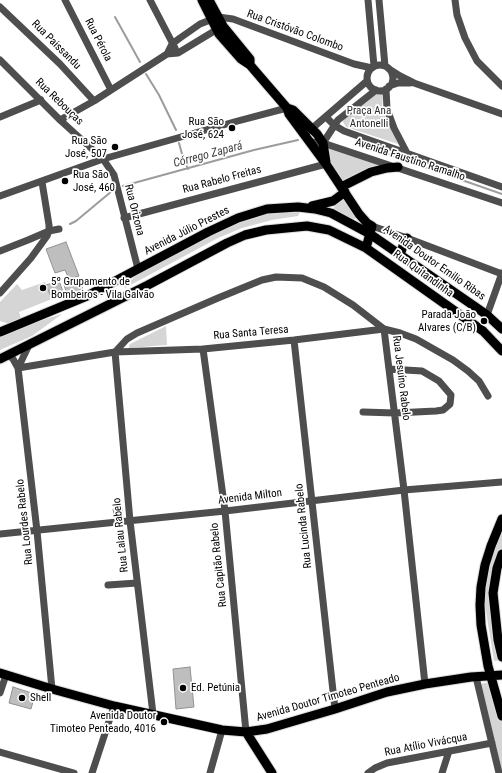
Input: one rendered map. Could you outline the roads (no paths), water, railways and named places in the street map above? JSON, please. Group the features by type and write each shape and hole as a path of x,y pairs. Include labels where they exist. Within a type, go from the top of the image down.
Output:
{"main road":[{"name":"Avenida Doutor Emilio Ribas","path":"202,0 220,28 250,59 250,65 286,108 371,230 400,255 487,315 502,329"},
{"name":"Avenida Doutor Emilio Ribas","path":"209,0 215,19"},
{"name":"Avenida Doutor Emilio Ribas","path":"286,108 293,110 312,128 323,143 326,164"},
{"path":"306,207 321,205 333,201 343,190 371,172 398,167"},
{"name":"Avenida Júlio Prestes","path":"0,332 87,296 208,232 238,218 267,210 306,207 331,213 371,230"},
{"path":"0,359 148,285 227,242 245,235 266,230 307,226 328,230 366,248"},
{"name":"Avenida Doutor Emilio Ribas","path":"366,248 371,230"},
{"path":"400,255 408,238"},
{"name":"Rua Quitandinha","path":"366,248 483,331 502,351"},
{"path":"502,519 485,565 481,586 481,625 488,666 502,716"},
{"path":"502,554 497,568 493,593 497,633 502,658"},
{"name":"Avenida Doutor Timoteo Penteado","path":"3,674 114,706 222,730 246,732 268,729 388,692 425,684 476,677 502,676"},
{"path":"246,732 272,773"}],"street":[{"name":"Rua Pérola","path":"65,0 111,90"},
{"path":"150,0 178,53"},
{"path":"308,139 312,128 326,117 367,78 373,67 368,0"},
{"path":"379,0 387,67 392,72 393,77 388,88 387,109 394,128 407,153"},
{"path":"455,0 457,15 465,38 477,61 502,86"},
{"name":"Rua Paissandu","path":"0,7 60,64 94,101"},
{"name":"Rua Cristóvão Colombo","path":"220,28 229,18"},
{"name":"Rua Cristóvão Colombo","path":"215,19 229,18 354,64 373,67"},
{"path":"167,54 172,44 180,38 200,24 215,19"},
{"path":"60,120 94,101 167,54 178,53 220,28"},
{"name":"Rua Rebouças","path":"0,60 60,120 102,159"},
{"name":"Rua Cristóvão Colombo","path":"354,64 367,78"},
{"path":"373,67 380,65 387,67 414,83 502,114"},
{"path":"367,78 369,85 376,90"},
{"path":"323,143 334,125 352,108 376,90 388,88 398,83 414,83"},
{"path":"0,117 41,100"},
{"path":"0,196 102,159 286,108"},
{"name":"Avenida Faustino Ramalho","path":"326,117 334,125 344,131 502,187"},
{"name":"Avenida Faustino Ramalho","path":"308,139 398,167 502,203"},
{"name":"Rua Orizona","path":"102,159 114,175 138,269"},
{"name":"Rua Rabelo Freitas","path":"124,218 326,164"},
{"path":"0,293 31,258 49,231 42,182"},
{"path":"0,251 49,231 59,229"},
{"path":"371,230 408,238 502,274 487,315"},
{"name":"Rua Jesuíno Rabelo","path":"115,352 127,339 137,333 262,280 276,277 302,278 324,287 353,305 384,329 404,490 425,684"},
{"name":"Rua Santa Teresa","path":"18,368 115,352 203,349 384,329 416,339 453,360 468,371 478,381 488,396"},
{"name":"Rua Lucinda Rabelo","path":"294,340 335,709"},
{"path":"18,368 29,345"},
{"name":"Rua Capitão Rabelo","path":"203,349 225,511 246,732"},
{"name":"Rua Lalau Rabelo","path":"115,352 130,521 153,714"},
{"name":"Rua Lourdes Rabelo","path":"9,355 18,368 37,531 52,689"},
{"path":"363,412 395,414 443,410 450,404 451,395 439,381 422,371 389,369"},
{"name":"Avenida Milton","path":"0,534 225,511 404,490 502,482"},
{"path":"108,585 137,582"},
{"path":"0,693 3,674"},
{"path":"476,677 499,773"},
{"path":"92,773 114,706"},
{"path":"210,773 222,730"},
{"name":"Rua Atílio Vivácqua","path":"368,773 387,763 492,743"},
{"path":"442,773 448,751"},
{"path":"0,752 74,773"}],"waterway":[{"path":"115,17 140,62"},
{"path":"146,74 159,95 176,130"},
{"name":"Córrego Zapará","path":"123,186 254,150 298,140"},
{"path":"179,143 188,169"},
{"name":"Córrego Zapará","path":"359,144 502,194"},
{"name":"Córrego Zapará","path":"70,224 76,221 112,191"}],"place":[{"name":"Rua São José, 624","path":"232,128"},
{"name":"Rua São José, 507","path":"115,147"},
{"name":"Rua São José, 460","path":"65,181"},
{"name":"5º Grupamento de Bombeiros - Vila Galvão","path":"43,288"},
{"name":"Parada João Alvares (C/B)","path":"484,321"},
{"name":"Ed. Petúnia","path":"183,688"},
{"name":"Shell","path":"22,698"},
{"name":"Avenida Doutor Timoteo Penteado, 4016","path":"164,722"}],"park label":[{"name":"Praça Ana Antonelli","path":"369,117"}]}
